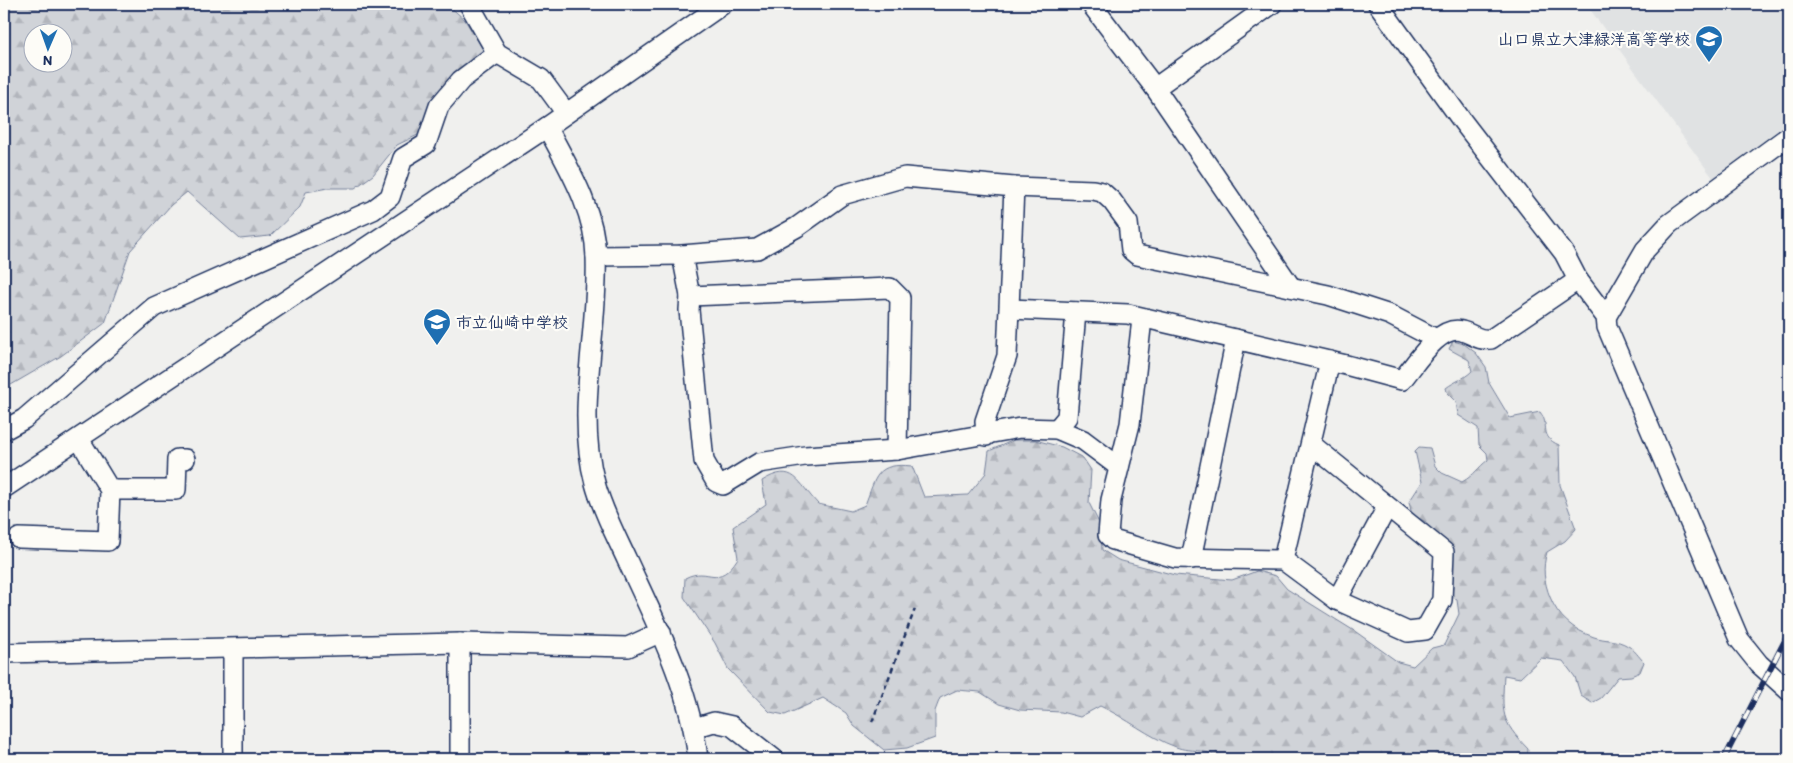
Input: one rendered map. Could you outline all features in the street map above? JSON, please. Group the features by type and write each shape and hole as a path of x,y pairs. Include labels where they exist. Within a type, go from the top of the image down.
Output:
{"street":[{"path":"468,4 497,53 541,79 566,114"},
{"path":"4,488 547,127 723,4"},
{"path":"1091,4 1155,88 1291,287"},
{"path":"1155,88 1272,4"},
{"path":"1378,4 1463,122 1564,253 1578,280 1606,316 1607,327 1739,640 1759,664 1789,691"},
{"path":"4,430 24,418 154,307 373,210 390,198 403,158 426,144 439,106 461,80 497,53"},
{"path":"547,127 576,184 589,216 596,256 587,443 595,484 613,530 660,632 683,688 694,728 698,759"},
{"path":"1606,316 1646,250 1669,224 1789,136"},
{"path":"596,256 682,255 757,249 797,227 842,195 905,177 1093,190 1102,192 1112,201 1125,218 1131,250 1137,255 1328,295 1390,315 1436,339"},
{"path":"986,436 985,421 1007,356 1014,186"},
{"path":"682,255 690,296 689,310 704,461 716,482 722,485 760,463 805,456 897,450 986,436 1020,428 1057,430 1083,440 1119,467"},
{"path":"1010,309 1128,314 1142,319 1236,339 1402,380 1443,333 1455,330 1463,331 1482,341 1491,339 1578,280"},
{"path":"690,296 890,288 900,298 897,450"},
{"path":"1057,430 1067,416 1076,312"},
{"path":"1142,319 1130,424 1111,500 1108,535 1113,540 1175,558 1283,560 1337,600 1408,632 1424,630 1442,600 1444,552 1312,444"},
{"path":"1191,559 1236,339"},
{"path":"1283,560 1330,362"},
{"path":"19,538 108,541 110,490 79,439"},
{"path":"110,490 176,490 177,459 185,459"},
{"path":"1337,600 1387,507"},
{"path":"4,653 460,643 628,647 660,632"},
{"path":"460,643 460,759"},
{"path":"233,759 234,649"},
{"path":"694,728 714,722 732,726 774,759"}],"path":[{"path":"872,722 915,609"}],"shaded area":[{"name":"山口県立大津緑洋高等学校","path":"1586,4 1789,4 1789,122 1713,178"}],"green space":[{"path":"8,4 447,4 465,20 483,49 475,80 443,108 424,132 397,145 373,175 355,188 328,188 306,192 300,207 270,236 240,239 187,192 171,205 130,251 105,323 61,356 4,389 4,7"},
{"path":"1453,341 1464,344 1476,353 1486,367 1489,383 1510,418 1540,412 1549,438 1559,445 1560,485 1576,529 1565,541 1547,552 1544,575 1548,591 1557,611 1579,631 1594,637 1624,644 1632,649 1644,662 1640,672 1631,676 1618,677 1601,698 1592,703 1581,696 1575,677 1563,661 1541,658 1520,678 1504,675 1503,707 1505,715 1512,731 1528,749 1527,759 1220,759 1208,753 1182,749 1166,743 1100,706 1080,717 1061,712 1020,710 999,704 980,692 957,690 940,698 935,711 935,738 907,748 884,750 854,726 846,713 823,698 785,715 770,712 728,669 715,643 684,597 685,578 701,574 719,575 731,568 738,558 733,527 766,504 762,481 773,475 789,474 800,482 818,504 851,511 865,505 875,479 884,469 891,466 912,466 924,497 968,495 986,473 989,451 1014,440 1035,440 1062,447 1083,458 1091,470 1089,503 1101,527 1102,550 1118,560 1175,575 1232,580 1257,571 1276,576 1287,589 1356,632 1398,662 1413,666 1432,648 1444,645 1459,614 1457,600 1446,593 1426,522 1412,515 1409,502 1422,482 1415,451 1419,447 1430,448 1435,466 1442,473 1462,482 1488,460 1487,453 1479,445 1478,428 1458,415 1456,401 1447,392 1446,388 1472,371 1469,360 1449,349"}],"railway":[{"path":"1724,759 1789,632"}],"place":[{"name":"山口県立大津緑洋高等学校","path":"1709,63"},
{"name":"市立仙崎中学校","path":"437,346"}]}
